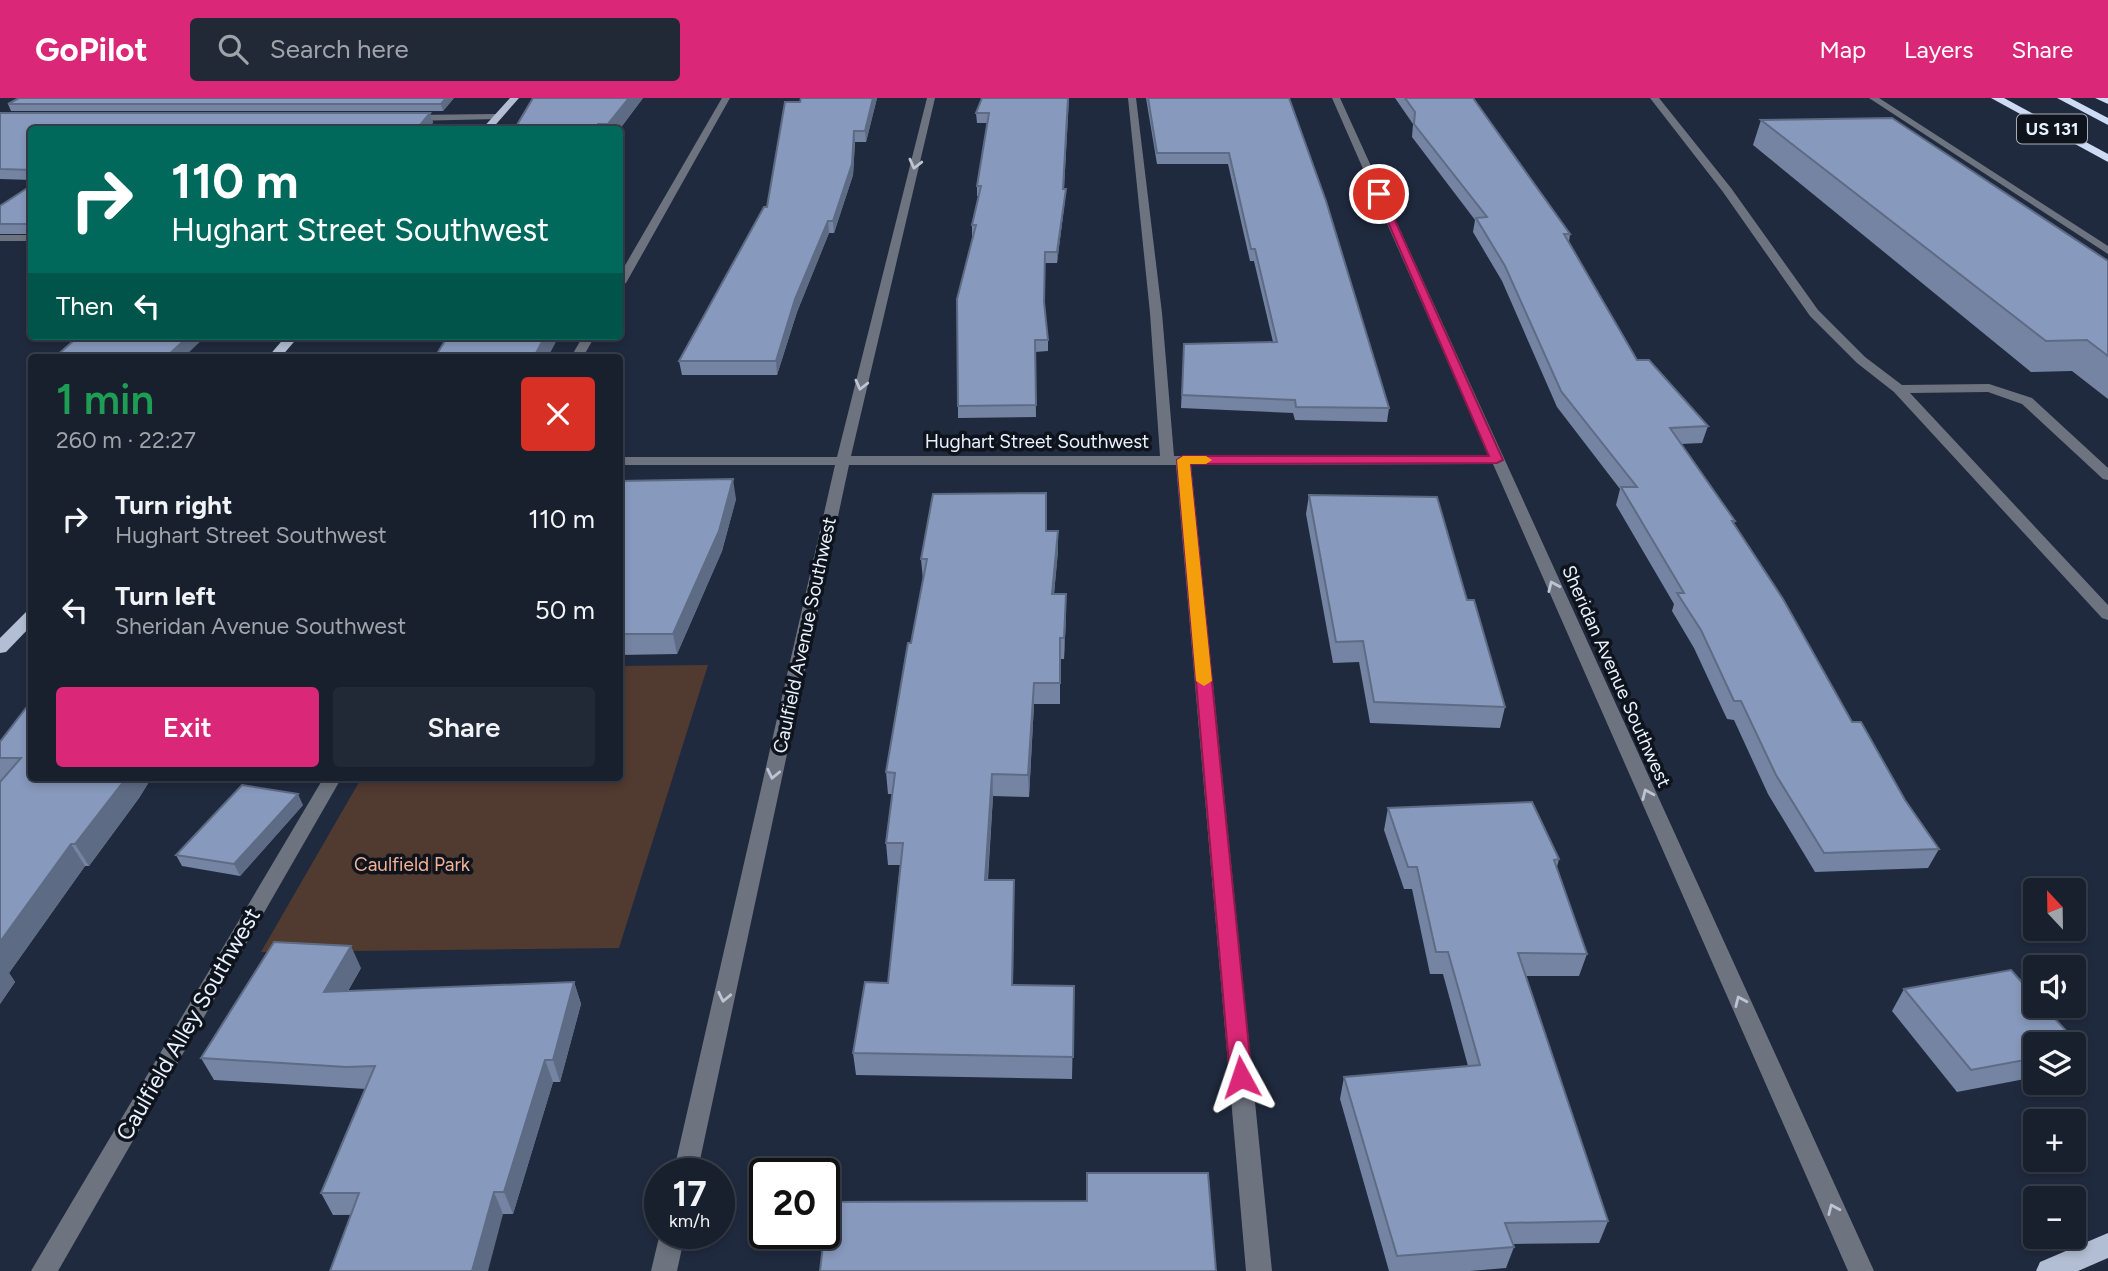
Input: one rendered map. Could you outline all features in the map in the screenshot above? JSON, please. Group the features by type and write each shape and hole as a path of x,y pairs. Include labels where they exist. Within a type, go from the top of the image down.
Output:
{"highway":[{"name":"US 131","path":"1996,98 2108,159"},
{"name":"US 131","path":"2062,98 2108,122"},
{"path":"2101,98 2108,101"}],"main road":[{"path":"488,126 515,98"},
{"path":"277,354 289,340"},
{"path":"0,648 28,619"},
{"path":"2049,1271 2108,1245"}],"street":[{"path":"623,278 726,98"},
{"name":"Caulfield Avenue Southwest","path":"689,1158 843,460 931,98"},
{"path":"1132,98 1175,460 1259,1271"},
{"name":"Sheridan Avenue Southwest","path":"1336,98 1861,1271"},
{"path":"1654,98 1727,190 1814,313 1861,360 1899,389 2108,615"},
{"path":"1873,98 2108,251"},
{"path":"400,118 496,117"},
{"path":"0,238 28,238"},
{"path":"1899,389 1989,388 2027,401 2108,476"},
{"name":"Hughart Street Southwest","path":"623,461 1497,460"},
{"name":"Caulfield Alley Southwest","path":"44,1271 331,781"},
{"path":"663,1271 668,1249"}],"green space":[{"name":"Caulfield Park","path":"708,665 619,948 261,952 360,781 623,781 623,666"}],"building":[{"path":"19,98 446,98 441,104 8,104"},
{"path":"533,98 629,98 608,124 516,126"},
{"path":"801,98 873,98 865,131 854,131 852,164 833,221 828,221 795,299 776,361 679,361 764,207 767,207 785,102 800,102"},
{"path":"982,98 1068,98 1063,189 1066,189 1057,252 1045,252 1044,302 1048,340 1035,340 1036,405 958,406 957,299 976,225 972,225 981,186 977,186 989,113 976,113"},
{"path":"1148,98 1289,98 1326,201 1389,408 1296,407 1295,400 1182,395 1184,344 1277,342 1255,249 1251,249 1229,153 1157,153"},
{"path":"1405,98 1473,98 1570,234 1564,234 1637,360 1649,360 1708,426 1670,428 1735,521 1732,521 1783,599 1852,722 1861,722 1905,800 1939,849 1824,853 1776,775 1741,701 1734,701 1701,630 1677,593 1684,593 1621,487 1637,487 1561,391 1505,266 1476,218 1487,217 1414,124 1415,112"},
{"path":"0,113 430,113 419,126 28,126 28,170 0,169"},
{"path":"1892,118 2108,261 2108,356 2087,340 2046,341 1761,120"},
{"path":"28,188 28,224 0,224 0,206"},
{"path":"74,340 185,340 169,354 58,354"},
{"path":"446,340 543,340 536,354 437,354"},
{"path":"733,479 719,531 673,634 623,634 623,481"},
{"path":"1046,493 1046,531 1058,531 1052,594 1066,594 1064,638 1060,638 1060,683 1034,683 1028,775 992,774 985,880 1014,880 1012,985 1074,986 1073,1057 853,1053 865,982 888,983 903,843 886,843 895,773 886,772 908,643 911,643 927,559 921,559 933,494"},
{"path":"1309,495 1437,497 1467,600 1474,600 1505,707 1374,702 1363,641 1336,642"},
{"path":"28,708 28,781 124,781 75,844 71,844 0,942 0,782 21,758 0,758 0,742"},
{"path":"242,785 298,794 234,864 176,855"},
{"path":"1532,802 1559,859 1554,860 1587,954 1518,953 1608,1221 1505,1223 1514,1247 1397,1256 1344,1077 1480,1065 1448,952 1436,952 1417,867 1408,867 1388,808"},
{"path":"274,942 351,946 324,992 574,982 553,1060 545,1060 504,1192 494,1192 472,1271 330,1271 359,1193 321,1193 375,1066 346,1067 201,1058"},
{"path":"2011,970 2023,984 2023,1018 2054,1018 2067,1032 2023,1032 2023,1060 1971,1070 1904,989"},
{"path":"1087,1173 1208,1173 1216,1271 820,1271 823,1249 840,1249 840,1202 1087,1201"}],"slow traffic":[{"path":"1204,681 1183,460 1206,460"}],"route":[{"path":"1241,1077 1183,460 1497,460 1379,194"}]}
